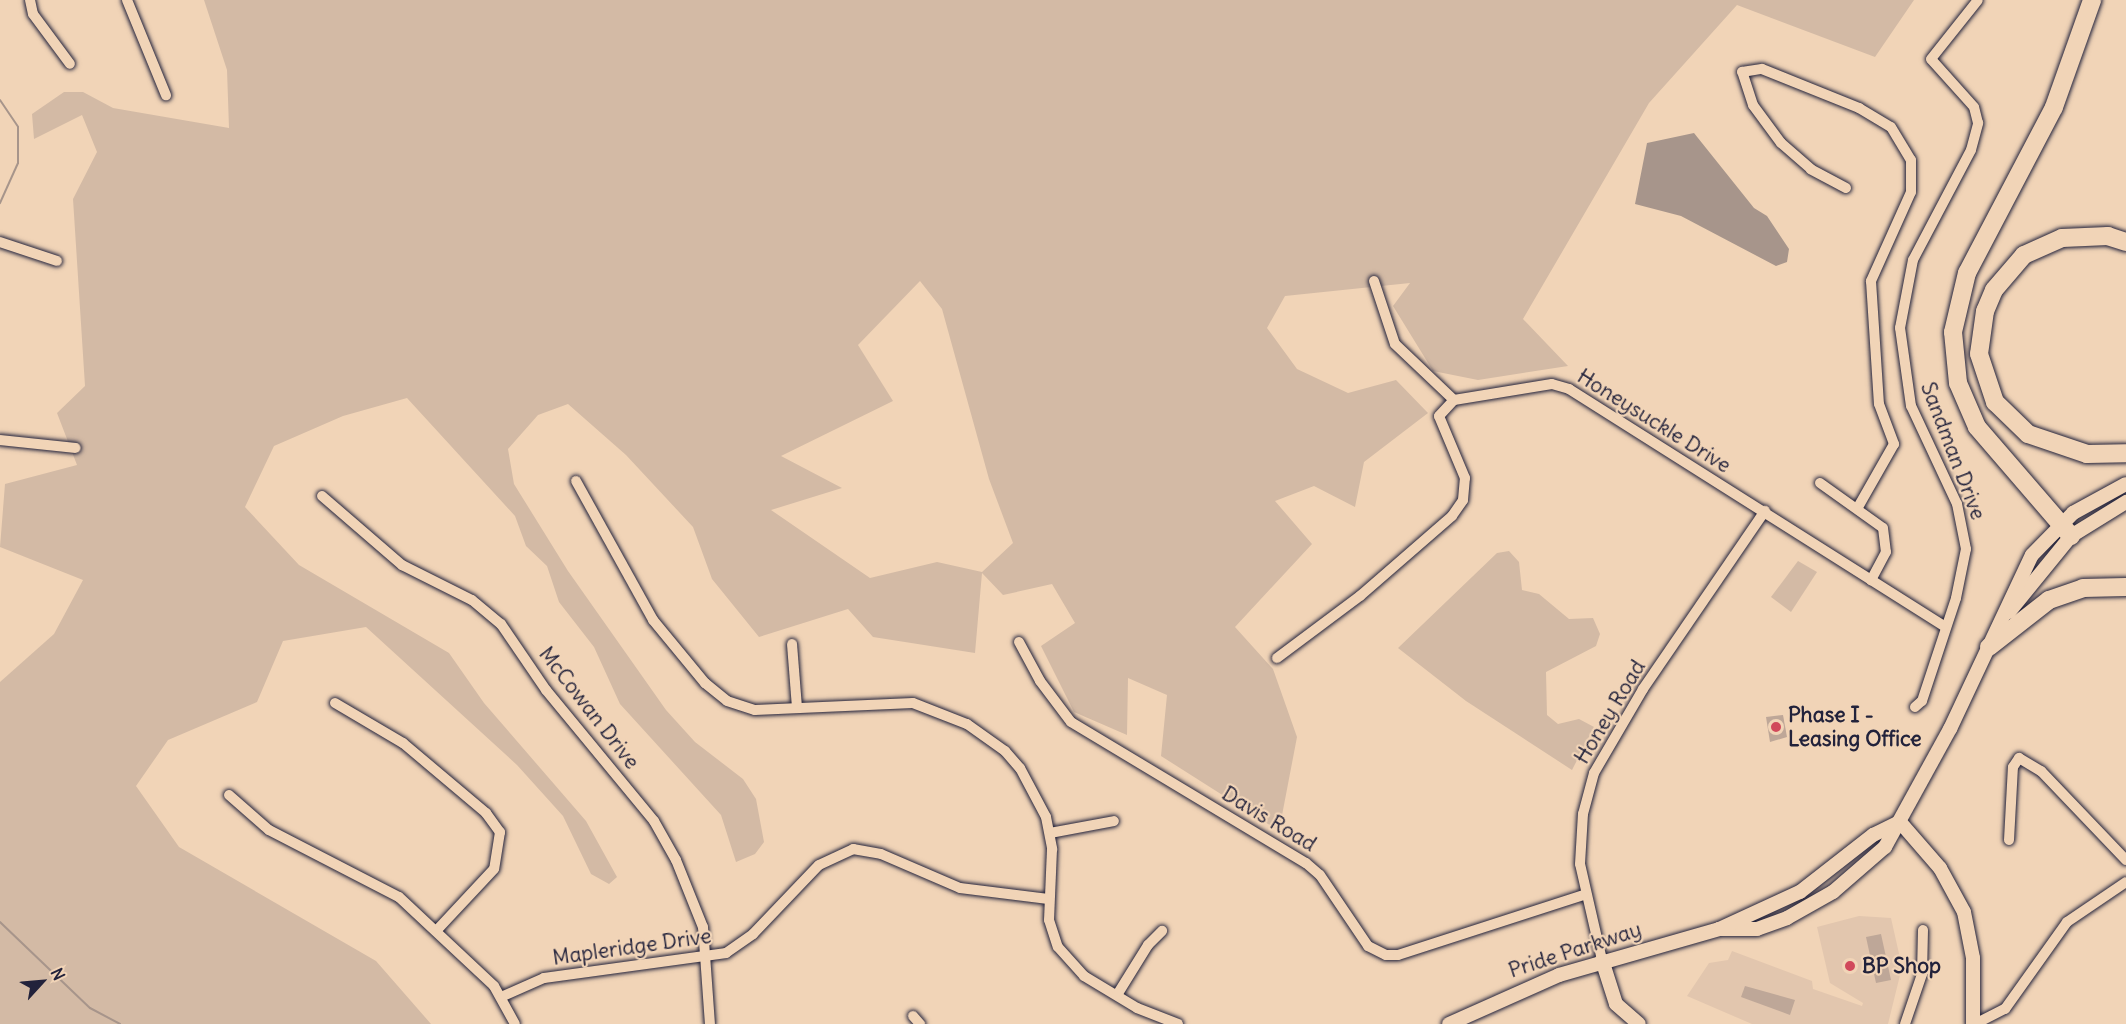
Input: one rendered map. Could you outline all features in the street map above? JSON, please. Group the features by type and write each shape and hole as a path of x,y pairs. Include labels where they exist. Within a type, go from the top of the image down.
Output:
{"highway":[{"path":"2065,530 1969,412 1955,369 1953,332 1966,273 2054,107 2092,0"},
{"path":"2126,242 2108,236 2062,238 2024,255 1994,290 1985,311 1979,354 1995,402 2028,434 2079,452 2126,453"},
{"path":"1989,647 2049,600 2083,588 2126,587"}],"main road":[{"path":"1974,1024 1973,958 1964,912 1940,868 1900,822 2004,618 2031,555 2126,484"},
{"path":"2065,530 2126,502"},
{"name":"Pride Parkway","path":"1449,1024 1495,1000 1602,960 1719,929 1800,892 1873,835 1900,822"},
{"path":"1602,960 1616,1004 1639,1024"}],"street":[{"path":"30,0 33,14 70,64"},
{"path":"127,0 166,94"},
{"name":"Sandman Drive","path":"1915,707 1922,701 1963,577 1965,534 1952,492 1911,406 1900,328 1913,260 1970,152 1978,123 1974,107 1931,59 1978,0"},
{"path":"1846,188 1811,169 1781,143 1753,105 1742,72 1762,69 1859,108 1892,127 1911,160 1911,192 1871,281 1879,404 1894,444 1858,507"},
{"path":"0,242 57,261"},
{"path":"1277,658 1360,596 1452,516 1463,500 1465,478 1439,416 1454,400 1395,344 1374,281"},
{"name":"Honeysuckle Drive","path":"1454,400 1551,384 1563,387 1765,511 1945,627"},
{"path":"0,440 76,448"},
{"path":"576,481 634,592 705,683 736,705 754,710 901,702 946,713 1012,758 1035,793 1050,833 1048,899 1052,931 1068,961 1117,995 1178,1024"},
{"path":"1820,483 1879,522 1887,544 1871,580"},
{"name":"McCowan Drive","path":"322,496 402,565 472,600 501,624 546,690 661,832 698,910 708,957 710,1024"},
{"name":"Honey Road","path":"1602,960 1584,895 1579,841 1594,772 1643,689 1765,511"},
{"name":"Davis Road","path":"1019,642 1040,681 1071,722 1306,863 1320,875 1368,946 1386,955 1398,955 1584,895"},
{"path":"792,644 797,708"},
{"path":"335,703 403,743 486,813 500,832 494,869 436,931"},
{"path":"2008,840 2013,767 2019,758 2041,771 2126,860"},
{"path":"229,795 268,830 386,888 436,931 501,997 515,1024"},
{"path":"1050,833 1113,821"},
{"name":"Mapleridge Drive","path":"501,997 544,978 708,957 743,943 819,866 853,849 881,854 979,893 1048,899"},
{"path":"1974,1024 2005,1008 2067,922 2126,882"},
{"path":"1905,1024 1922,974 1923,930"},
{"path":"1117,995 1148,945 1162,931"}],"shaded area":[{"path":"204,0 1914,0 1875,57 1737,5 1649,103 1523,319 1568,366 1478,380 1433,371 1393,306 1410,283 1285,296 1267,328 1297,369 1348,393 1396,380 1428,413 1364,462 1355,507 1314,486 1275,501 1312,544 1235,627 1273,669 1297,737 1279,831 1161,756 1167,695 1128,678 1127,735 1074,712 1041,646 1075,623 1052,584 1003,595 982,573 975,653 873,637 848,609 759,637 712,579 693,527 626,455 568,404 538,415 508,449 514,484 568,571 666,710 695,742 743,779 756,799 764,842 755,854 736,862 721,815 620,704 594,647 559,602 547,566 526,546 515,516 407,398 343,416 274,446 245,507 299,565 449,653 484,703 586,821 617,877 609,884 591,874 563,816 517,765 366,627 283,641 257,702 168,740 136,786 179,847 376,961 431,1024 0,1024 0,682 54,634 83,580 0,547 5,484 77,465 57,413 85,386 73,199 97,152 82,115 34,139 32,114 64,92 83,92 113,108 229,128 227,70","holes":["920,281 942,309 989,479 1013,543 982,572 937,562 870,578 771,510 842,488 781,456 893,401 858,345"]},
{"path":"1694,133 1754,208 1767,216 1789,249 1787,262 1776,266 1681,216 1635,204 1647,143"},
{"path":"1509,551 1519,562 1522,590 1539,594 1569,619 1593,618 1600,634 1596,646 1546,672 1547,715 1558,724 1579,719 1594,727 1572,770 1466,701 1398,648 1497,553"},
{"path":"1798,561 1817,572 1791,612 1771,597"},
{"path":"1859,916 1891,918 1902,967 1888,1024 1752,1024 1687,996 1709,963 1728,960 1732,951 1812,981 1813,989 1862,1006 1863,1003 1830,983 1817,927"}],"building":[{"name":"Phase I - Leasing Office","path":"1783,715 1787,737 1770,742 1766,717"},
{"path":"1881,934 1891,980 1876,983 1866,937"},
{"path":"1745,986 1795,1000 1790,1015 1741,997"}],"waterway":[{"path":"0,100 18,127 18,163 0,203"},
{"path":"0,922 90,1008 120,1024"}],"place":[{"name":"Phase I - Leasing Office","path":"1776,727"},
{"name":"BP Shop","path":"1850,966"}]}
